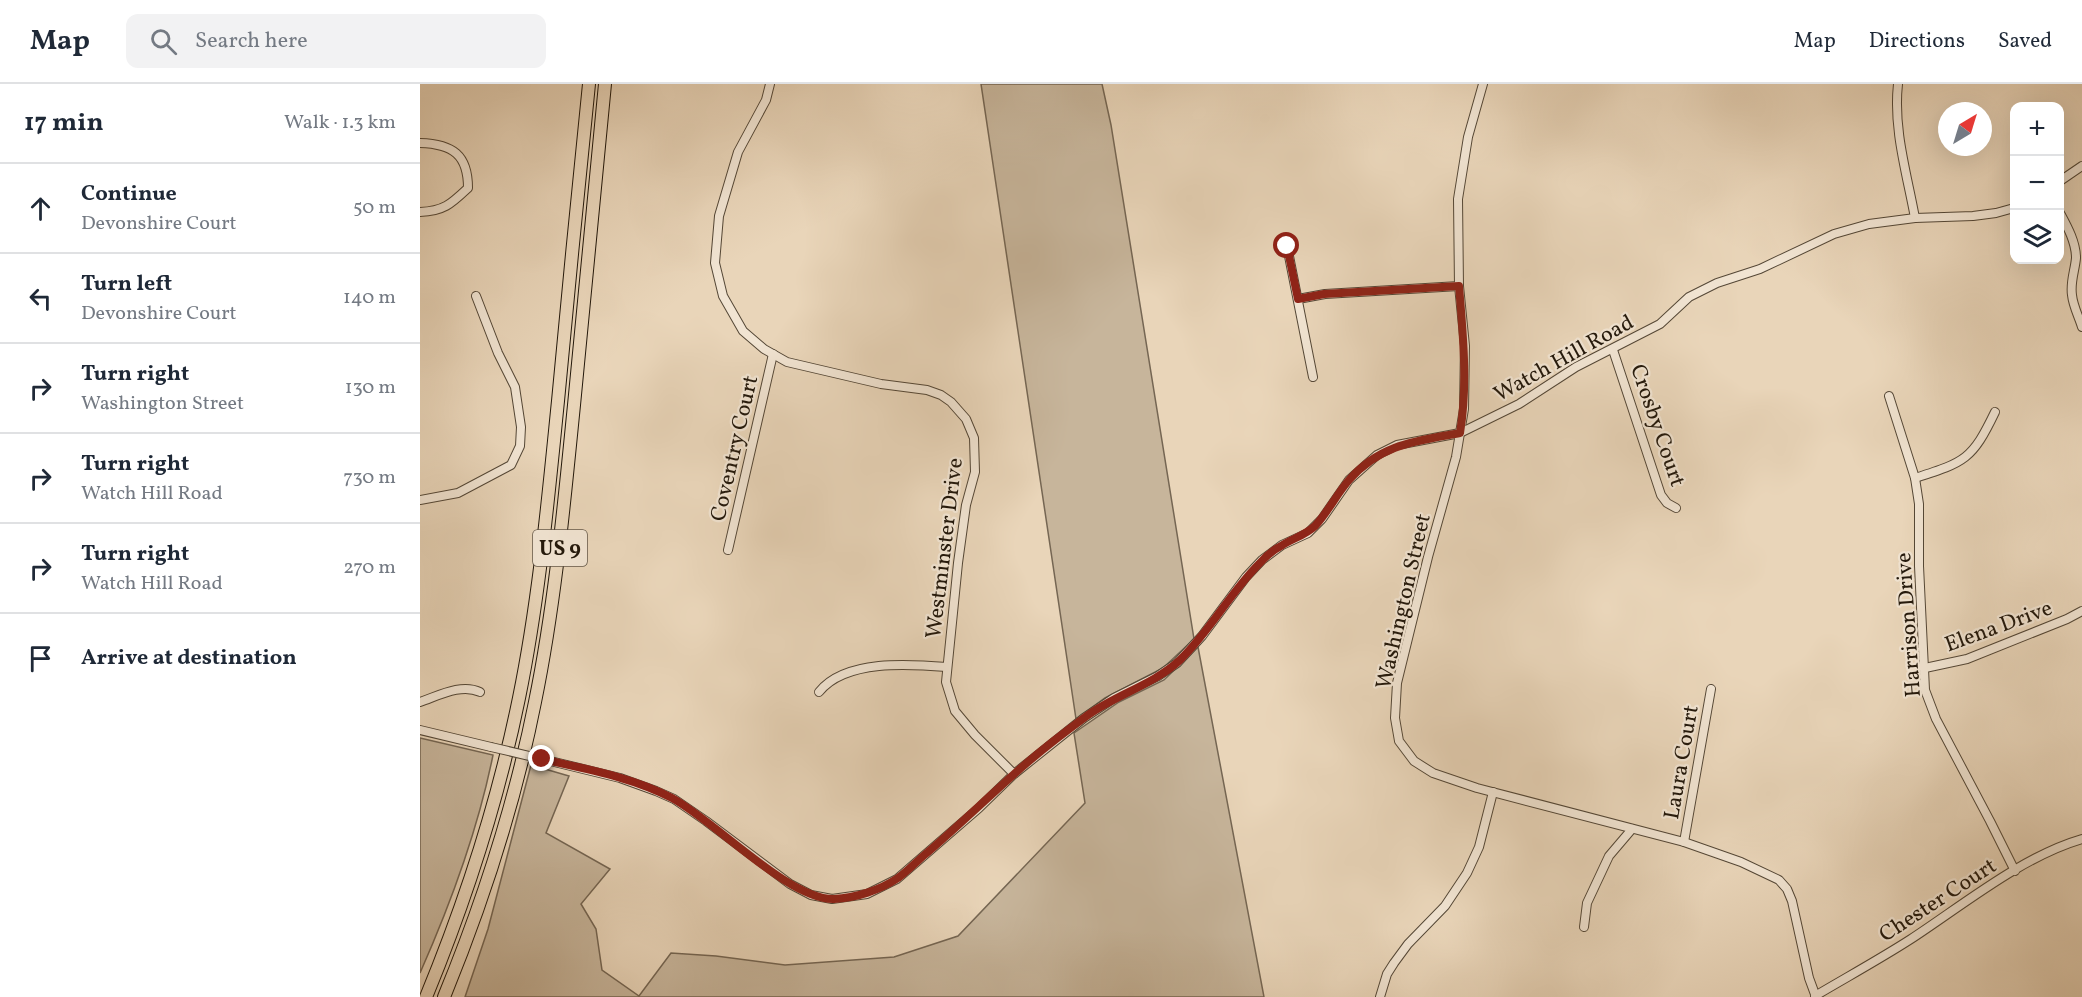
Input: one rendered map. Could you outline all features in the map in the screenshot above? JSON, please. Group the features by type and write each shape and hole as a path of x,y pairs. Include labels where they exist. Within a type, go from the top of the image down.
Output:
{"highway":[{"name":"US 9","path":"426,997 475,866 502,772 519,700 547,516 589,84"},
{"name":"US 9","path":"444,997 500,843 522,760 546,647 563,517 605,84"},
{"path":"420,997 453,928"}],"street":[{"name":"Westminster Drive","path":"770,84 766,100 738,152 719,216 716,263 723,296 743,331 787,362 880,384 927,390 951,402 966,419 974,438 975,472 966,505 946,682 955,711 975,735 1014,774"},
{"name":"Washington Street","path":"1483,84 1468,137 1458,199 1464,409 1456,457 1397,683 1395,718 1399,741 1414,760 1433,773 1493,792 1684,842 1760,869 1779,880 1787,889 1792,901 1815,997"},
{"path":"1898,84 1896,102 1899,132 1915,218"},
{"path":"420,143 444,146 461,158 468,172 468,188 444,208 420,212"},
{"path":"2064,177 2082,166"},
{"name":"Watch Hill Road","path":"420,730 620,778 656,790 689,809 790,884 811,894 832,899 867,894 897,879 979,808 1014,774 1094,711 1114,698 1152,680 1177,663 1202,636 1254,568 1282,545 1308,533 1322,519 1349,480 1377,455 1396,445 1460,433 1519,404 1576,367 1660,324 1689,297 1717,283 1760,269 1834,234 1869,224 1915,218 1973,216 2010,209"},
{"path":"2064,220 2076,256 2071,281 2072,296 2082,327"},
{"path":"1287,246 1313,377"},
{"path":"1298,299 1324,294 1459,286"},
{"path":"420,500 458,493 511,465 520,446 521,427 515,387 498,353 476,296"},
{"name":"Crosby Court","path":"1613,350 1661,495 1667,503 1676,508"},
{"name":"Coventry Court","path":"728,550 773,354"},
{"name":"Harrison Drive","path":"1889,396 1916,478 1926,690 1936,718 2015,871"},
{"path":"1916,478 1954,466 1969,455 1978,445 1995,412"},
{"name":"Elena Drive","path":"1925,668 1967,659 2082,611"},
{"path":"819,692 833,680 858,670 886,664 906,663 947,667"},
{"path":"420,702 462,688 480,692"},
{"name":"Laura Court","path":"1684,842 1711,689"},
{"path":"1380,997 1387,975 1394,963 1408,944 1445,906 1467,873 1479,847 1493,792"},
{"path":"1584,927 1587,903 1609,856 1632,829"},
{"name":"Chester Court","path":"1815,997 1910,940 2015,871 2058,847 2082,839"}],"shaded area":[{"path":"981,84 1102,84 1111,125 1194,639 1163,668 1105,698 1076,719"},
{"path":"1198,647 1264,997 465,997 488,929 531,765 569,776 546,833 610,869 581,904 596,929 602,970 639,996 671,953 785,965 894,957 958,936 1085,803 1074,733 1119,702 1164,680"},
{"path":"420,738 493,755 480,811 462,866 420,973"}],"route":[{"path":"542,759 639,784 674,799 765,867 790,884 811,894 832,899 867,894 897,879 979,808 1014,774 1084,718 1114,698 1164,673 1177,663 1202,636 1246,577 1262,560 1282,545 1308,533 1322,519 1349,480 1377,455 1396,445 1460,433 1464,409 1464,346 1459,286 1324,294 1298,299 1287,246"}]}
